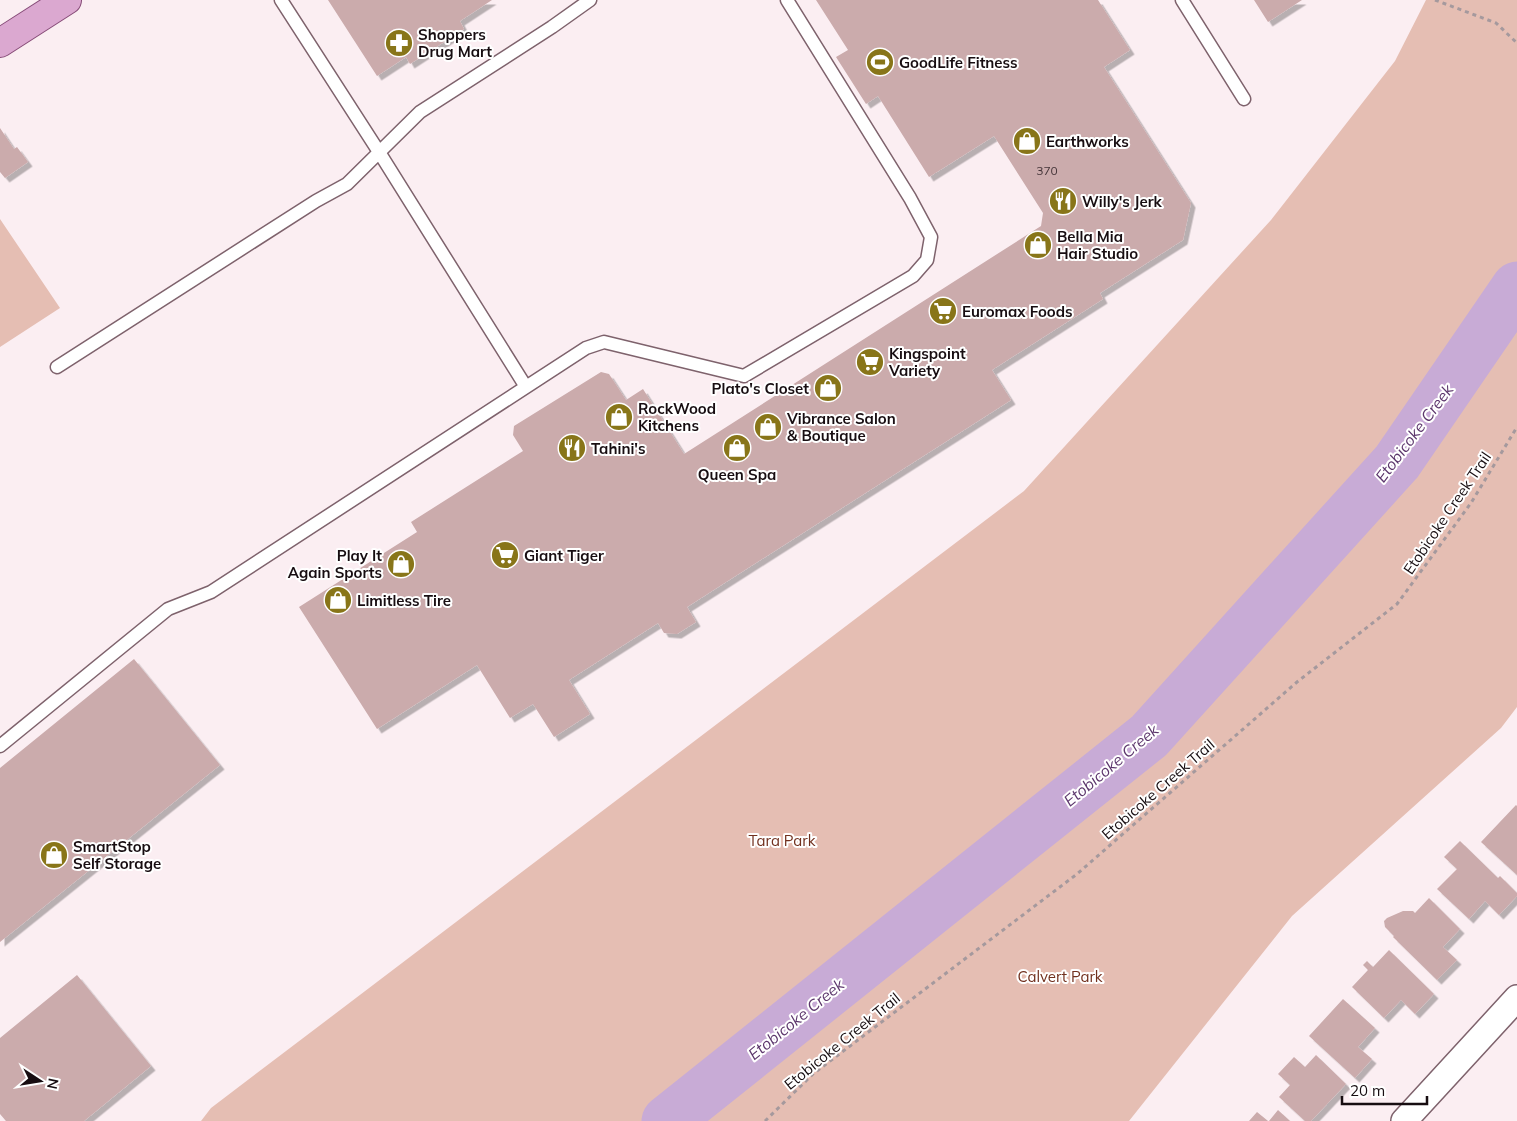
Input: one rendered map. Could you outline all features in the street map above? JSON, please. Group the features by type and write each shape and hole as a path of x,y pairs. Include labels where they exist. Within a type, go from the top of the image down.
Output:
{"main road":[{"path":"2,38 67,0"}],"street":[{"path":"1404,1121 1517,998"}],"lane":[{"path":"281,0 526,387"},
{"path":"57,367 316,201 347,184 420,112 552,27 590,0"},
{"path":"0,746 168,609 211,592 586,348 604,342 744,376 913,276 927,260 931,237 910,198 787,0"},
{"path":"1182,0 1244,99"}],"path":[{"path":"1435,0 1496,23 1517,43"},
{"name":"Etobicoke Creek Trail","path":"765,1121 813,1074 1077,874 1297,682 1397,604 1471,503 1517,428"}],"green space":[{"name":"Tara Park","path":"1426,0 1517,0 1517,707 1501,728 1292,916 1129,1121 201,1121 211,1108 1024,491 1271,220 1395,61"},
{"path":"0,219 60,308 0,347"}],"building":[{"name":"Shoppers Drug Mart","path":"328,0 492,0 460,21 464,29 410,64 406,57 377,76"},
{"path":"816,0 1098,0 1130,50 1104,67 1191,203 1183,240 1100,293 1103,299 992,370 1011,400 687,607 696,622 677,634 664,633 658,623 569,680 590,714 554,737 533,704 510,718 477,665 377,729 299,607 417,532 411,522 523,451 513,435 514,426 601,372 609,374 626,400 643,389 684,454 1041,226 1043,213 994,136 929,177 878,96 866,104 836,57 848,50"},
{"path":"1254,0 1302,0 1268,22"},
{"path":"0,128 14,149 17,147 28,162 5,178 0,172"},
{"name":"SmartStop Self Storage","path":"134,659 220,765 0,942 0,768"},
{"path":"1517,806 1517,875 1481,842"},
{"path":"1460,841 1498,878 1500,876 1517,893 1517,896 1499,915 1485,901 1469,919 1437,889 1457,869 1444,857"},
{"path":"1429,898 1460,929 1443,947 1457,960 1437,980 1393,937 1385,927 1384,921 1403,911 1413,911 1415,913"},
{"path":"1389,950 1434,994 1415,1014 1401,1000 1384,1018 1352,987 1368,970 1363,965 1367,961 1373,967"},
{"path":"77,975 151,1066 84,1121 6,1121 0,1114 0,1038"},
{"path":"1343,999 1375,1028 1358,1047 1372,1059 1355,1078 1309,1036"},
{"path":"1316,1055 1346,1084 1311,1121 1305,1121 1279,1097 1290,1085 1278,1074 1294,1057 1305,1067"},
{"path":"1278,1110 1290,1121 1269,1121"},
{"path":"1257,1112 1268,1121 1249,1121"}],"waterway":[{"name":"Etobicoke Creek","path":"667,1121 1149,736 1397,462 1517,287"}],"place":[{"name":"Shoppers Drug Mart","path":"399,43"},
{"name":"GoodLife Fitness","path":"880,62"},
{"name":"Earthworks","path":"1027,141"},
{"name":"Willy's Jerk","path":"1063,201"},
{"name":"Bella Mia Hair Studio","path":"1038,245"},
{"name":"Euromax Foods","path":"943,311"},
{"name":"Kingspoint Variety","path":"870,362"},
{"name":"Plato's Closet","path":"828,388"},
{"name":"RockWood Kitchens","path":"619,417"},
{"name":"Vibrance Salon & Boutique","path":"768,427"},
{"name":"Tahini's","path":"572,448"},
{"name":"Queen Spa","path":"737,448"},
{"name":"Giant Tiger","path":"505,555"},
{"name":"Play It Again Sports","path":"401,564"},
{"name":"Limitless Tire","path":"338,600"},
{"name":"SmartStop Self Storage","path":"54,855"}],"park label":[{"name":"Calvert Park","path":"1060,976"}]}
